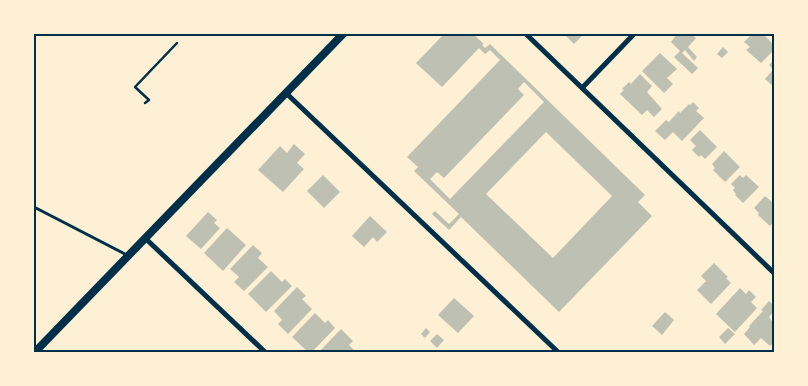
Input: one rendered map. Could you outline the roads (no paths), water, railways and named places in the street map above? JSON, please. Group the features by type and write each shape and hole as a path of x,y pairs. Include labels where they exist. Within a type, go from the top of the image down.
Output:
{"street":[{"path":"35,352 343,34"},
{"path":"526,34 584,87 774,273"},
{"path":"584,87 634,34"},
{"path":"286,93 558,352"},
{"path":"145,238 265,352"}],"lane":[{"path":"34,206 128,256"}]}
